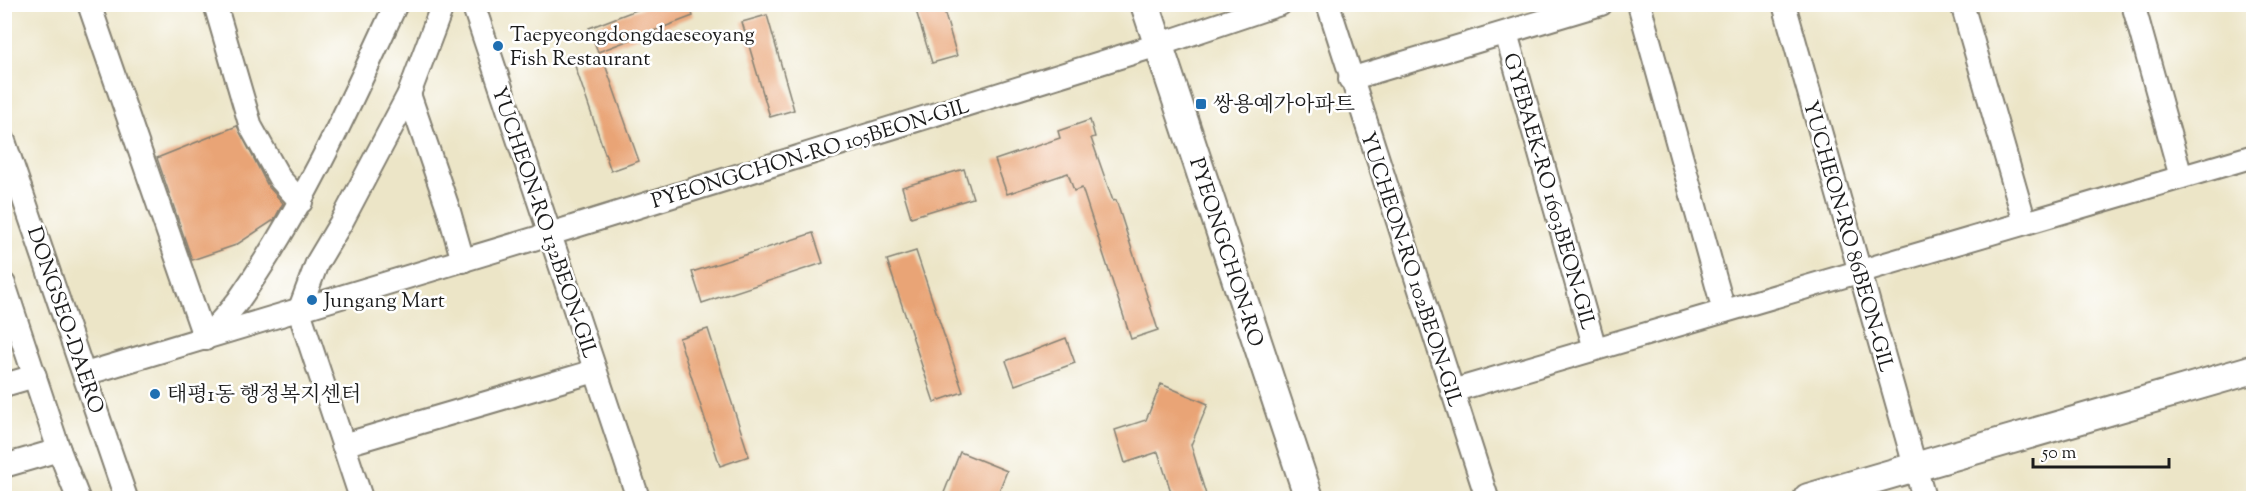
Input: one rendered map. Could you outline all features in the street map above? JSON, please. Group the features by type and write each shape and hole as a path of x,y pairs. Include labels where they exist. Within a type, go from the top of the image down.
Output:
{"main road":[{"name":"PYEONGCHON-RO","path":"1145,4 1309,498"},
{"path":"1808,498 2253,369"}],"street":[{"path":"89,4 205,339"},
{"path":"215,4 251,127 280,179 301,202"},
{"path":"205,339 237,302 301,202 346,114 396,4"},
{"path":"361,498 299,311 317,263 342,221 409,94 443,4"},
{"name":"YUCHEON-RO 132BEON-GIL","path":"472,4 638,498"},
{"name":"PYEONGCHON-RO 105BEON-GIL","path":"85,374 463,261 1158,45 1280,4"},
{"name":"YUCHEON-RO 102BEON-GIL","path":"1328,4 1350,79 1487,498"},
{"path":"1350,79 1601,4"},
{"path":"1639,4 1724,311"},
{"name":"YUCHEON-RO 86BEON-GIL","path":"1784,4 1924,498"},
{"path":"1962,4 2025,223"},
{"path":"2133,4 2181,177"},
{"name":"GYEBAEK-RO 1603BEON-GIL","path":"1506,33 1595,349"},
{"path":"409,94 448,208 463,261"},
{"name":"DONGSEO-DAERO","path":"4,141 126,498"},
{"name":"GYEBAEK-RO 1603BEON-GIL","path":"1452,391 2253,156"},
{"path":"4,284 59,450 78,498"},
{"name":"YUCHEON-RO 132BEON-GIL","path":"343,445 596,371"},
{"path":"4,385 35,376"},
{"path":"4,466 59,450"}],"building":[{"path":"652,4 689,4 693,16 598,52 589,28"},
{"path":"914,4 942,4 957,56 932,63"},
{"path":"767,15 794,110 770,117 742,22"},
{"path":"602,56 639,161 611,171 575,66"},
{"path":"1090,120 1095,137 1091,138 1113,201 1116,200 1158,330 1131,339 1082,188 1074,191 1068,173 1007,194 995,160 1060,138 1058,131"},
{"path":"237,126 268,186 283,203 274,220 236,245 192,260 157,158"},
{"path":"964,169 973,198 911,217 902,187"},
{"path":"813,233 823,263 702,303 692,272"},
{"path":"916,251 963,392 934,402 887,260"},
{"path":"708,329 749,456 720,466 679,338"},
{"path":"1066,338 1075,363 1015,385 1006,361"},
{"path":"1161,384 1208,404 1191,445 1207,498 1173,498 1158,452 1125,463 1115,430 1146,420"},
{"path":"960,452 1007,471 996,498 942,498"}],"place":[{"name":"Taepyeongdongdaeseoyang Fish Restaurant","path":"498,46"},
{"name":"쌍용예가아파트","path":"1201,104"},
{"name":"Jungang Mart","path":"312,300"},
{"name":"태평1동 행정복지센터","path":"155,394"}]}
